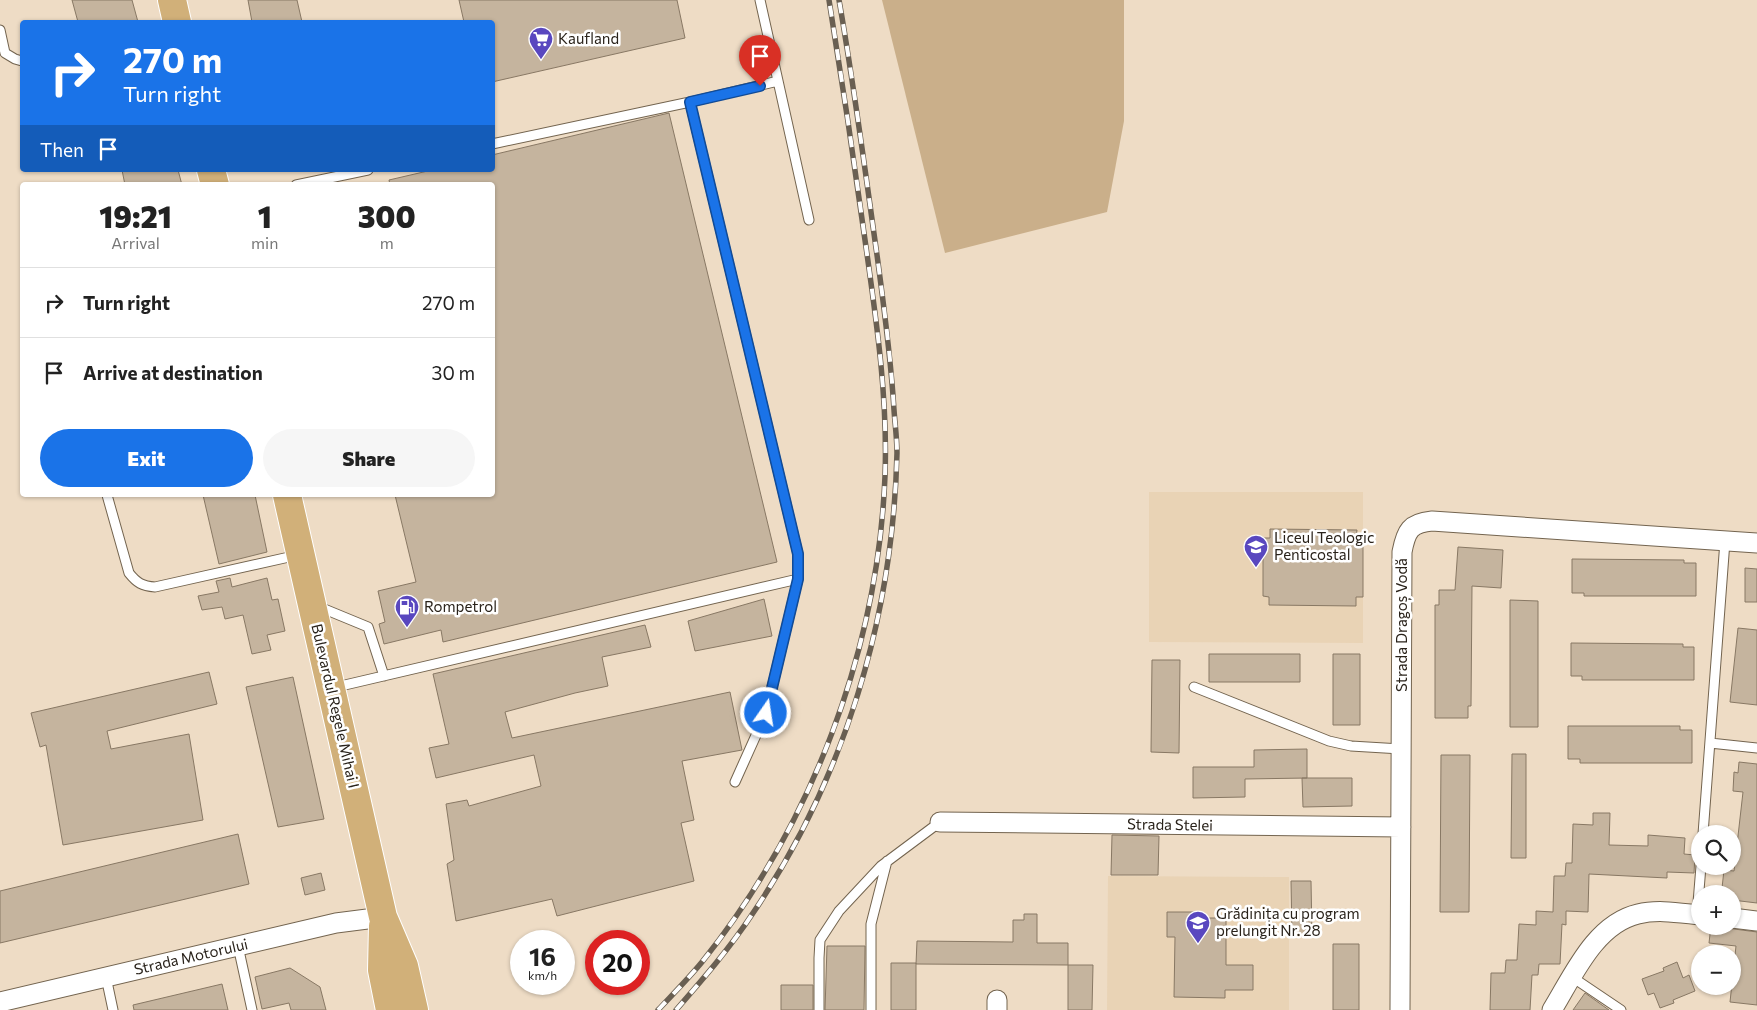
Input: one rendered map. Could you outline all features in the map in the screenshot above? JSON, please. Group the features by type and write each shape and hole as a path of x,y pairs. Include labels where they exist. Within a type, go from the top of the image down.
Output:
{"main road":[{"path":"172,0 177,20"},
{"name":"Bulevardul Regele Mihai I","path":"287,497 383,917 404,966 414,1010"},
{"name":"Bulevardul Regele Mihai I","path":"383,917 382,970 390,1010"}],"street":[{"name":"Strada Dragoș Vodă","path":"1400,1010 1402,552 1404,539 1411,528 1420,522 1432,521 1757,543"},
{"name":"Strada Stelei","path":"940,822 1401,827"},
{"path":"1552,1010 1588,951 1602,935 1618,922 1637,914 1653,912 1691,914"},
{"name":"Strada Motorului","path":"0,1002 336,923 383,917"},
{"path":"1741,919 1757,921"}],"lane":[{"path":"760,0 809,220"},
{"path":"0,30 5,53 15,60 20,61"},
{"path":"495,143 690,102 778,81"},
{"path":"690,102 798,554 798,579 766,713 735,782"},
{"path":"310,182 358,172"},
{"path":"108,497 129,573 136,582 145,586 155,586 301,555"},
{"path":"1704,825 1725,541"},
{"path":"332,688 798,579"},
{"path":"312,604 368,626 384,676"},
{"path":"1194,687 1330,741 1351,746 1401,749"},
{"path":"1710,743 1757,748"},
{"path":"819,1010 818,958 820,940 838,911 881,866 940,822"},
{"path":"871,1010 871,924 887,861"},
{"path":"238,946 252,1010"},
{"path":"106,977 113,1010"},
{"path":"1572,977 1620,1010"}],"shaded area":[{"path":"882,0 1124,0 1124,121 1107,212 945,253"},
{"name":"Liceul Teologic Penticostal","path":"1149,492 1363,492 1363,643 1149,642"},
{"name":"Grădinița cu program prelungit Nr. 28","path":"1108,876 1289,877 1289,1010 1107,1010"}],"building":[{"path":"72,0 132,0 137,20 77,20"},
{"path":"248,0 297,0 302,20 252,20"},
{"name":"Kaufland","path":"459,0 677,0 685,38 495,81 495,20 464,20"},
{"path":"669,113 777,562 443,642 441,630 384,644 379,624 385,622 378,591 416,582 395,497 495,497 495,182 389,182 389,180 423,172 495,172 495,154"},
{"path":"122,172 179,172 181,182 124,182"},
{"path":"203,497 255,497 267,552 219,564"},
{"path":"1270,529 1357,530 1356,538 1363,538 1363,597 1356,597 1356,606 1269,605 1269,597 1263,596 1263,538 1270,538"},
{"path":"1458,547 1503,550 1501,588 1472,586 1471,706 1468,706 1468,718 1435,718 1435,605 1439,605 1439,590 1455,590"},
{"path":"1572,559 1684,560 1684,563 1696,563 1696,596 1584,596 1584,593 1572,593"},
{"path":"1745,568 1757,569 1757,602 1745,602"},
{"path":"230,578 232,587 267,578 272,600 278,599 285,631 267,635 271,650 252,654 243,615 225,619 222,607 202,610 198,596 219,592 216,581"},
{"path":"764,599 772,636 695,651 688,621"},
{"path":"1510,600 1538,601 1538,727 1510,727"},
{"path":"645,625 651,647 602,657 608,686 505,712 512,738 730,692 742,750 682,761 694,820 681,823 694,881 557,916 552,899 456,921 447,864 454,860 446,804 467,800 469,806 541,786 534,755 436,778 429,748 449,744 433,674"},
{"path":"1738,628 1757,630 1757,705 1730,702"},
{"path":"1571,643 1683,644 1683,647 1694,647 1694,680 1582,680 1582,676 1571,676"},
{"path":"1209,654 1300,654 1300,682 1209,682"},
{"path":"1333,654 1360,654 1360,725 1333,725"},
{"path":"1152,660 1180,660 1179,753 1151,752"},
{"path":"209,672 217,704 107,731 111,749 189,734 203,820 63,845 46,745 40,747 31,713"},
{"path":"293,677 324,819 278,827 246,687"},
{"path":"1568,726 1680,726 1680,730 1692,730 1692,763 1580,763 1580,759 1568,759"},
{"path":"1307,749 1307,778 1245,779 1245,797 1193,798 1193,767 1254,767 1254,750"},
{"path":"1512,754 1526,754 1526,858 1511,858"},
{"path":"1441,755 1470,755 1469,912 1440,912"},
{"path":"1739,762 1757,764 1757,903 1741,901 1741,885 1722,885 1723,875 1741,875 1741,825 1739,825 1743,792 1733,791 1734,772 1738,773"},
{"path":"1302,778 1352,778 1352,806 1303,807"},
{"path":"1593,813 1610,813 1609,845 1648,846 1648,835 1685,838 1684,854 1691,855 1691,873 1667,872 1667,878 1589,874 1588,912 1566,911 1566,925 1562,924 1560,964 1539,964 1538,975 1532,975 1530,1010 1490,1010 1491,973 1505,973 1506,960 1517,960 1519,924 1536,925 1536,911 1553,912 1554,876 1565,876 1566,863 1572,863 1573,824 1593,825"},
{"path":"238,834 249,884 0,943 0,891"},
{"path":"1112,835 1159,836 1158,875 1111,875"},
{"path":"321,873 325,890 305,895 301,878"},
{"path":"1291,881 1311,881 1312,935 1292,935"},
{"path":"1167,912 1201,912 1201,918 1226,918 1226,965 1253,965 1253,990 1225,990 1225,998 1174,997 1175,937 1167,937"},
{"path":"1024,914 1037,914 1037,943 1068,943 1068,965 916,964 917,941 1013,942 1013,920 1024,920"},
{"path":"1741,930 1757,932 1757,1005 1730,1002 1731,995 1741,995 1741,945 1709,943 1710,935 1741,935"},
{"path":"1333,944 1359,944 1359,1010 1333,1010"},
{"path":"827,946 865,946 864,1010 825,1010"},
{"path":"1677,962 1683,978 1689,975 1691,993 1673,1000 1674,1003 1660,1008 1654,993 1648,995 1642,979 1664,971 1663,968"},
{"path":"891,963 916,963 916,1010 891,1010"},
{"path":"1068,965 1093,965 1092,1010 1068,1010"},
{"path":"290,968 320,987 326,1010 291,1010 289,1003 262,1009 255,977"},
{"path":"222,984 228,1010 134,1010 133,1005"},
{"path":"781,985 813,985 813,1010 781,1010"},
{"path":"1585,993 1609,1010 1573,1010"}],"railway":[{"path":"658,1010 702,962 741,909 776,853 806,795 832,734 853,671 869,607 880,542 885,476 885,417 877,328 829,0"},
{"path":"676,1010 726,951 753,913 785,861 814,807 838,751 858,694 874,635 886,575 897,453 893,391 877,255 839,0"}],"place":[{"name":"Kaufland","path":"541,60"},
{"name":"Liceul Teologic Penticostal","path":"1256,568"},
{"name":"Rompetrol","path":"407,628"},
{"name":"Grădinița cu program prelungit Nr. 28","path":"1198,944"}],"route":[{"path":"760,86 690,102 798,554 798,579 766,713"}]}
